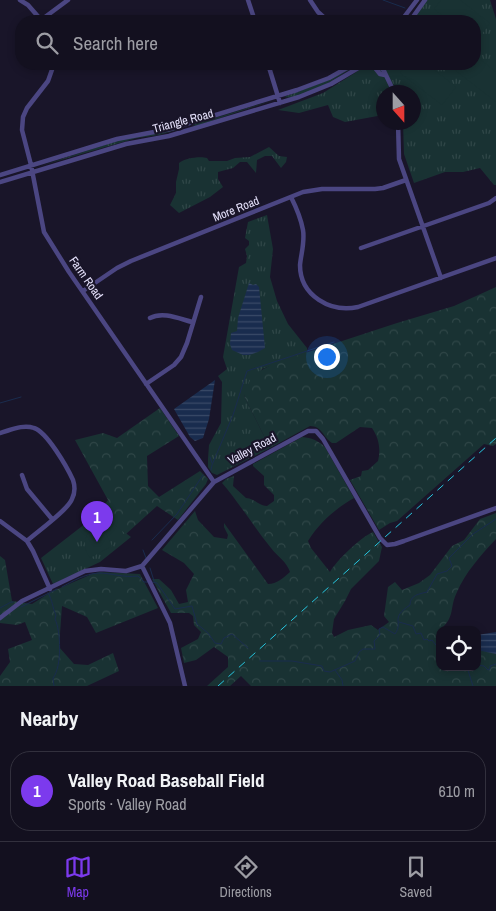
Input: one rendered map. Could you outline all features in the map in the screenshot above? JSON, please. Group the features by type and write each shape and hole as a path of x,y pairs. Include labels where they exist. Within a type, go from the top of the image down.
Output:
{"street":[{"path":"20,0 37,15"},
{"path":"49,15 68,0"},
{"path":"248,0 253,15"},
{"path":"310,0 321,15"},
{"path":"406,15 417,0"},
{"path":"414,15 425,0"},
{"name":"Farm Road","path":"52,70 48,81 31,102 23,117 22,134 31,165 44,232 214,482"},
{"path":"270,70 280,102"},
{"name":"Triangle Road","path":"0,175 117,139 170,129 278,96 329,78 343,70"},
{"name":"Triangle Road","path":"0,182 126,144 169,136 280,102 331,84 355,70"},
{"path":"377,70 380,74 385,75"},
{"path":"383,70 390,85"},
{"path":"398,130 399,159 441,278"},
{"name":"More Road","path":"83,291 124,264 309,190 383,188 406,180"},
{"path":"291,197 304,233 300,265 301,275 313,296 325,305 340,309 350,309 496,258"},
{"path":"361,248 496,198"},
{"path":"146,384 174,365 181,357 187,343 192,322 200,305 201,297"},
{"path":"150,318 160,315 192,322"},
{"path":"0,433 20,427 32,427 38,430 50,443 69,474 74,487 72,499 66,508 27,541"},
{"name":"Valley Road","path":"142,566 214,482 304,433 313,431 318,433 323,439 371,523 382,540 387,544 400,543 496,508"},
{"path":"22,475 27,490 52,519"},
{"path":"0,521 27,541 50,588"},
{"path":"0,618 22,601 90,570 126,571 142,566 170,623 185,686"}],"green space":[{"path":"426,0 490,0 496,19 496,185 480,168 463,172 445,172 414,183 404,154 403,130 421,130 421,85 376,85 376,116 345,122 333,117 328,105 299,113 278,110 323,93 359,70 481,70 481,15 416,15"},
{"path":"441,0 460,0 480,15 442,15 434,9"},
{"path":"481,16 490,23 481,35"},
{"path":"481,60 496,72 496,102 455,70 481,70"},
{"path":"349,70 312,91 293,97 284,97 331,79"},
{"path":"402,70 435,70 456,87 442,105 421,89 421,85 416,85 400,73"},
{"path":"274,100 196,126 192,125"},
{"path":"183,128 159,135 137,138 40,166 120,140"},
{"path":"269,147 279,156 287,157 286,162 281,168 272,156 265,156 257,160 256,173 247,162 240,162 233,168 218,172 218,179 223,187 210,197 179,213 170,205 176,193 179,163 182,161 201,157 207,158 209,161 227,161 235,158 250,157"},
{"path":"267,215 273,249 270,277 277,301 288,324 307,348 307,353 262,369 244,396 270,448 217,475 212,473 208,467 208,459 209,445 221,423 222,382 218,376 227,369 223,357 239,267 246,263 245,249 249,245 249,241 245,238 248,222"},
{"path":"496,287 496,444 493,446 484,444 397,521 379,530 350,480 361,476 362,471 368,470 378,461 379,444 372,428 360,427 336,443 332,443 320,430 310,426 270,448 244,396 252,375 275,363 454,306"},
{"path":"160,408 179,436 147,456 148,486 159,497 200,471 208,479 178,520 157,506 126,534 99,513 108,500 75,440 103,433 117,438"},
{"path":"302,437 319,443 325,447 354,498 334,511 323,522 308,541 311,548 330,572 349,550 373,532 382,547 379,561 351,589 334,619 332,633 334,637 348,630 371,625 378,630 389,622 384,616 388,587 395,582 402,590 419,583 430,575 452,546 464,540 480,519 496,513 496,539 464,578 455,598 452,612 445,625 436,626 436,671 481,671 481,650 496,654 496,686 251,686 241,676 230,686 207,686 228,667 228,657 214,647 196,660 184,663 181,648 198,639 201,632 194,625 193,616 189,613 171,613 152,579 159,579 171,590 179,604 188,602 186,590 194,574 184,563 162,550 195,511 198,520 214,537 227,539 228,535 224,523 268,584 277,582 290,572 287,565 271,548 222,483 234,476 233,486 246,498 267,506 274,501 274,495 264,485 264,476 253,464"},
{"path":"99,513 131,537 100,562 53,584 41,558"},
{"path":"101,524 112,546 90,558 85,548 86,538 91,530"},
{"path":"0,556 5,560 12,601 32,604 51,592 100,572 140,574 158,608 96,633 87,617 62,606 59,647 74,664 88,665 113,653 119,671 87,686 0,686 0,676 10,662 8,649 32,640 25,622 17,625 0,623"}],"water":[{"path":"249,283 256,284 259,287 265,348 249,355 243,355 232,350 230,344 231,333 237,331 238,318"},
{"path":"215,380 209,419 203,438 195,441 190,437 174,409"},
{"path":"496,632 496,654 481,651 481,634"}],"waterway":[{"path":"383,0 405,8"},
{"path":"211,470 233,415 247,371 334,342"},
{"path":"0,403 21,397"},
{"path":"210,457 212,463"},
{"path":"152,540 177,514 203,475"},
{"path":"260,661 292,661 322,666 324,671 330,672 355,661 359,652 363,649 375,649 374,641 380,635 379,629 383,627 395,634 398,626 398,617 410,605 413,597 427,592 437,574 447,571 452,566 449,558 473,534 496,519"},
{"path":"143,550 146,558"},
{"path":"150,568 154,581"},
{"path":"62,587 84,576 98,573 138,576 144,582 148,582"},
{"path":"152,582 157,583 175,609 192,606 197,624 208,633 215,643 221,644 224,638 232,634 248,648"},
{"path":"21,607 57,589"},
{"path":"48,593 56,615 59,640 59,658 53,678 54,686"},
{"path":"0,608 13,602"},
{"path":"399,622 413,626 416,634 421,633 424,640 432,640 436,645"},
{"path":"481,666 488,670 490,666 496,664"},
{"path":"335,670 342,680 343,686"},
{"path":"468,671 473,686"}],"railway":[{"path":"218,686 496,438"}],"place":[{"name":"Valley Road Baseball Field","path":"97,542"}]}
